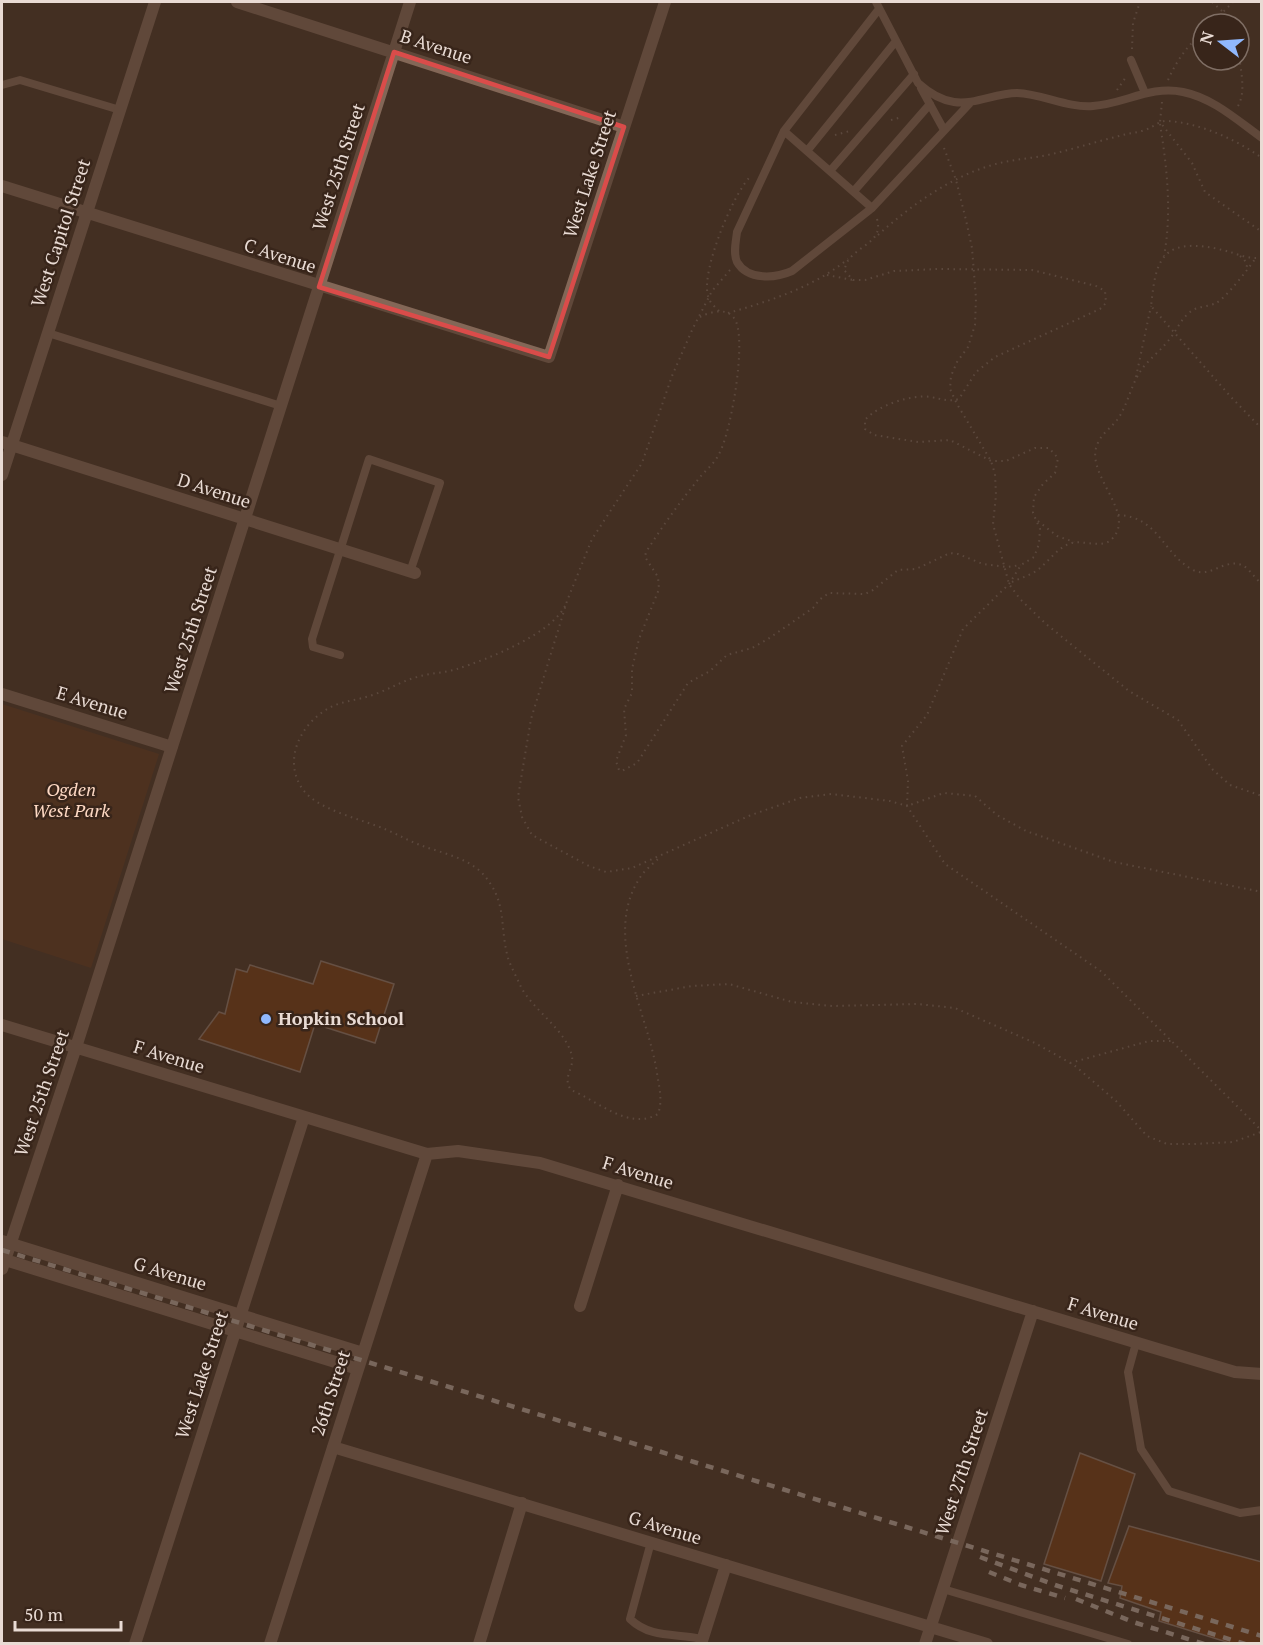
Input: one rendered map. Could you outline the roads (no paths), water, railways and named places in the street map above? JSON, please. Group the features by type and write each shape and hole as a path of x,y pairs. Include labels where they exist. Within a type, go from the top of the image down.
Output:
{"street":[{"name":"West Capitol Street","path":"2,475 6,444 48,333 155,2"},
{"name":"B Avenue","path":"237,2 624,127"},
{"name":"West 25th Street","path":"2,1263 6,1242 76,1047 410,2"},
{"name":"West Lake Street","path":"549,357 665,2"},
{"name":"C Avenue","path":"2,186 319,287 549,357"},
{"name":"D Avenue","path":"6,444 413,573"},
{"name":"E Avenue","path":"2,694 172,747"},
{"name":"F Avenue","path":"2,1024 426,1154 458,1151 540,1163 1235,1372 1262,1374"},
{"name":"West Lake Street","path":"135,1644 304,1117"},
{"name":"26th Street","path":"270,1644 426,1154"},
{"path":"580,1306 618,1185"},
{"name":"G Avenue","path":"6,1242 363,1353"},
{"name":"G Avenue","path":"2,1263 236,1330 358,1369"},
{"name":"West 27th Street","path":"925,1644 1033,1311"},
{"name":"G Avenue","path":"333,1447 987,1644"},
{"path":"479,1644 522,1503"},
{"path":"702,1641 726,1565"}],"lane":[{"path":"944,130 878,5 784,130 736,232 737,262 755,274 769,277 781,276 792,271 872,208 970,103"},
{"path":"807,151 896,41"},
{"path":"1131,60 1145,93"},
{"path":"830,171 914,74"},
{"path":"2,85 20,80 120,110"},
{"path":"918,82 939,98 952,102 970,103 998,95 1016,93 1078,106 1095,106 1145,93 1181,92 1198,96 1262,138"},
{"path":"854,191 930,104"},
{"path":"784,130 872,208"},
{"path":"48,333 281,406"},
{"path":"340,655 314,647 312,639 369,459 440,483 413,573"},
{"path":"1136,1343 1128,1372 1141,1449 1169,1491 1240,1513 1262,1510"},
{"path":"651,1542 630,1619 648,1632 671,1637 683,1635 702,1641"},
{"path":"943,1589 1128,1644"}],"railway":[{"path":"2,1250 1262,1636"},
{"path":"980,1557 1055,1585 1245,1644"},
{"path":"989,1572 1021,1585 1065,1598"},
{"path":"1076,1599 1133,1622 1204,1644"}],"place":[{"name":"Hopkin School","path":"266,1019"}],"park label":[{"name":"Ogden West Park","path":"71,800"}]}
